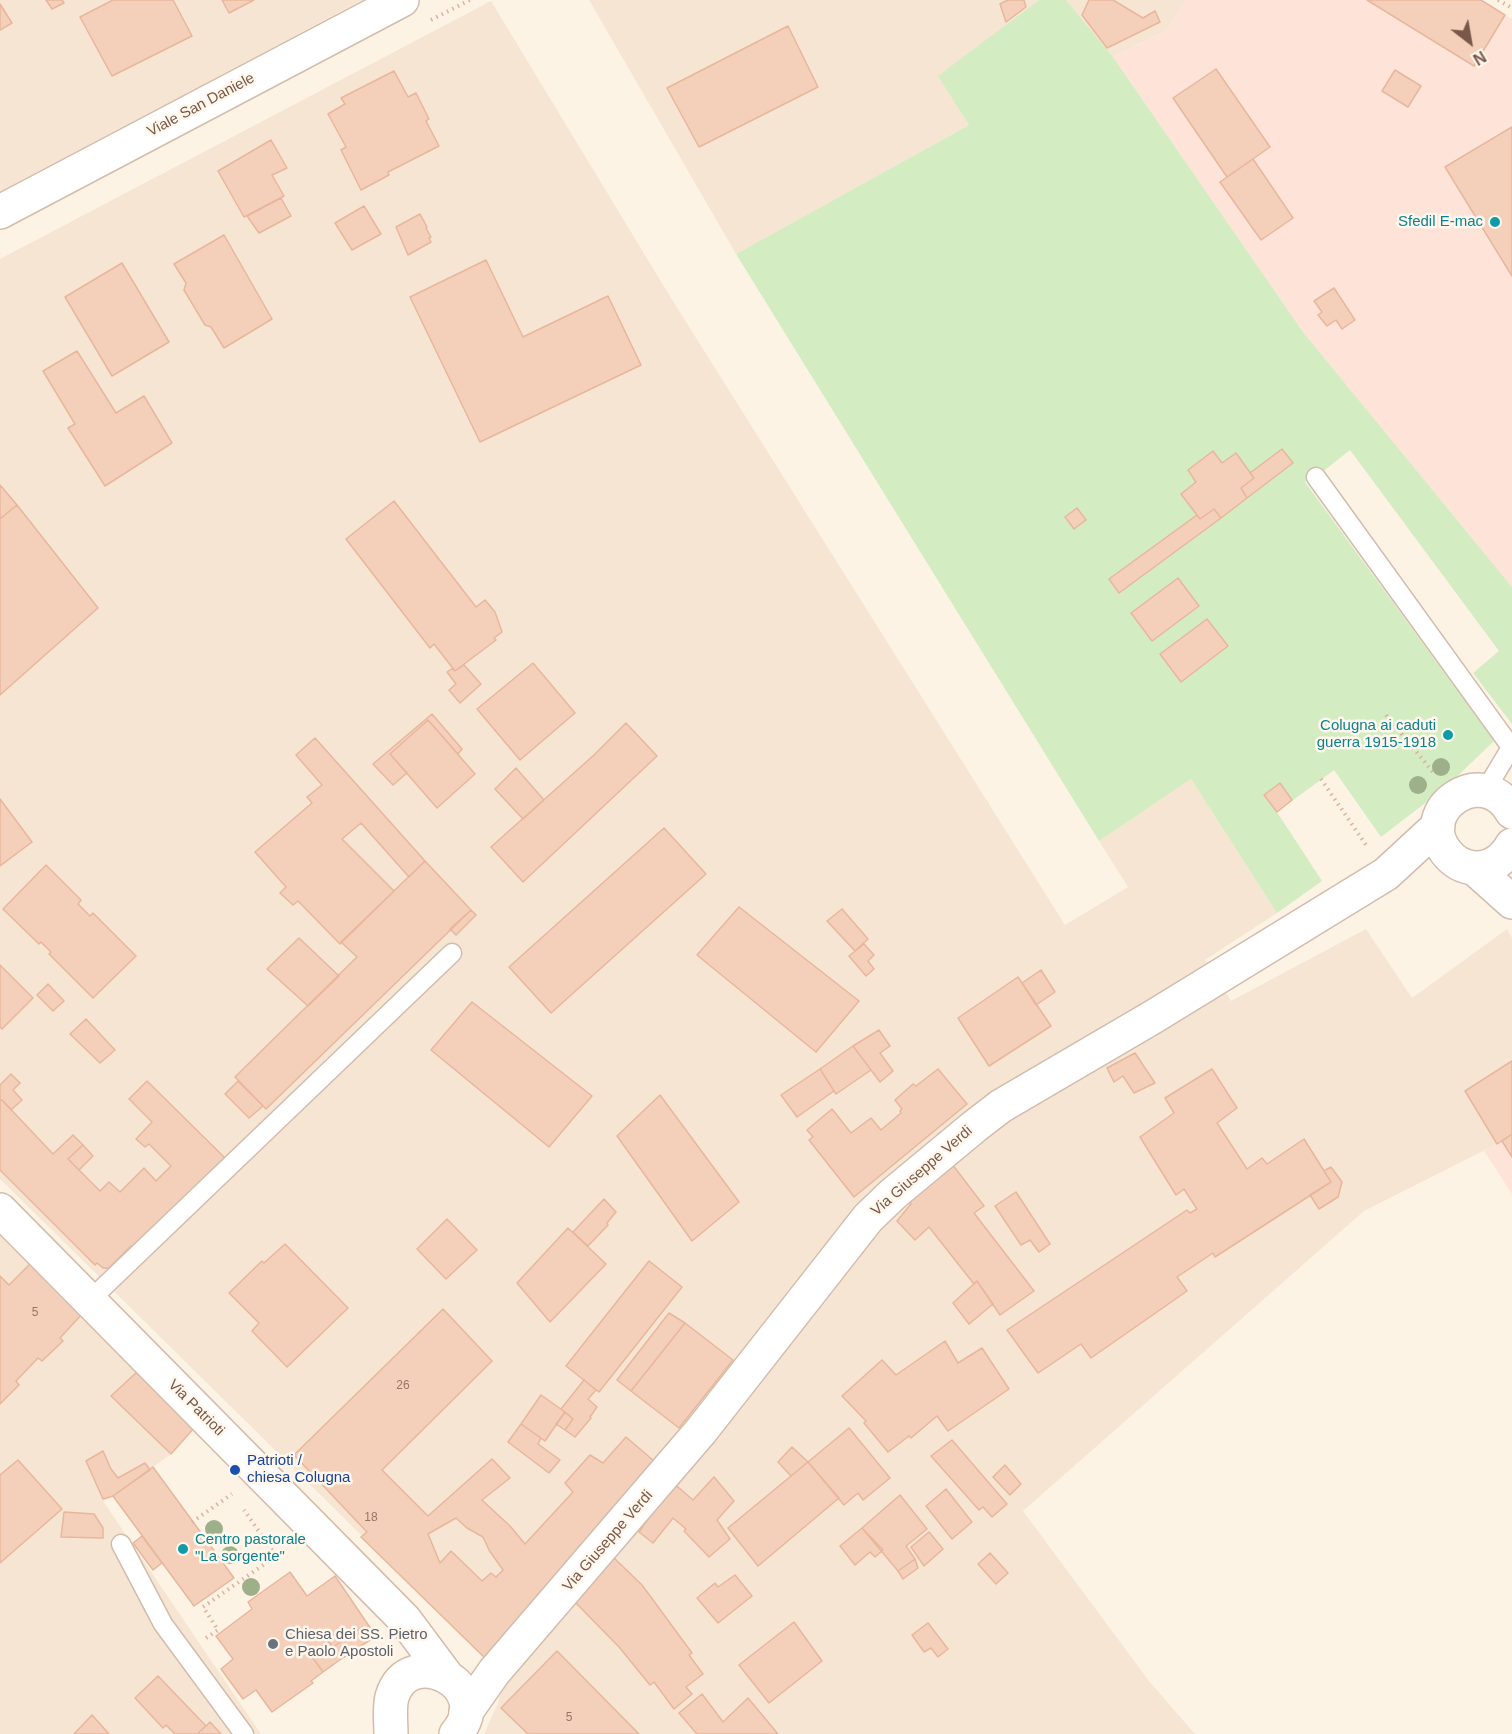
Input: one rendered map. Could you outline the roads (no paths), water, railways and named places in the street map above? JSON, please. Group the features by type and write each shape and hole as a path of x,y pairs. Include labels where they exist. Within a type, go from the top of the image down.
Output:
{"street":[{"name":"Viale San Daniele","path":"0,212 402,0"},
{"path":"1470,794 1497,795 1512,812"},
{"name":"Via Giuseppe Verdi","path":"461,1723 494,1672 702,1431 868,1218 893,1194 1001,1107 1172,1006 1378,862 1438,826 1446,805 1470,794"},
{"path":"1438,826 1438,837 1443,848 1512,902"},
{"name":"Via Giuseppe Verdi","path":"1378,862 1462,863 1486,867 1511,860"},
{"name":"Via Patrioti","path":"0,1210 414,1630 462,1691 466,1703 461,1723"},
{"name":"Via Patrioti","path":"391,1606 399,1632 400,1653 398,1685 391,1705 391,1734"},
{"path":"398,1685 414,1673 423,1671 433,1671 450,1678 477,1678 494,1672"}],"lane":[{"path":"1316,477 1511,746 1470,794"},
{"path":"90,1300 452,953"},
{"path":"121,1544 163,1624 244,1734"}],"place":[{"name":"Sfedil E-mac","path":"1495,222"},
{"name":"Colugna ai caduti guerra 1915-1918","path":"1448,735"},
{"name":"Patrioti / chiesa Colugna","path":"235,1470"},
{"name":"Centro pastorale \"La sorgente\"","path":"183,1549"},
{"name":"Chiesa dei SS. Pietro e Paolo Apostoli","path":"273,1644"}]}
